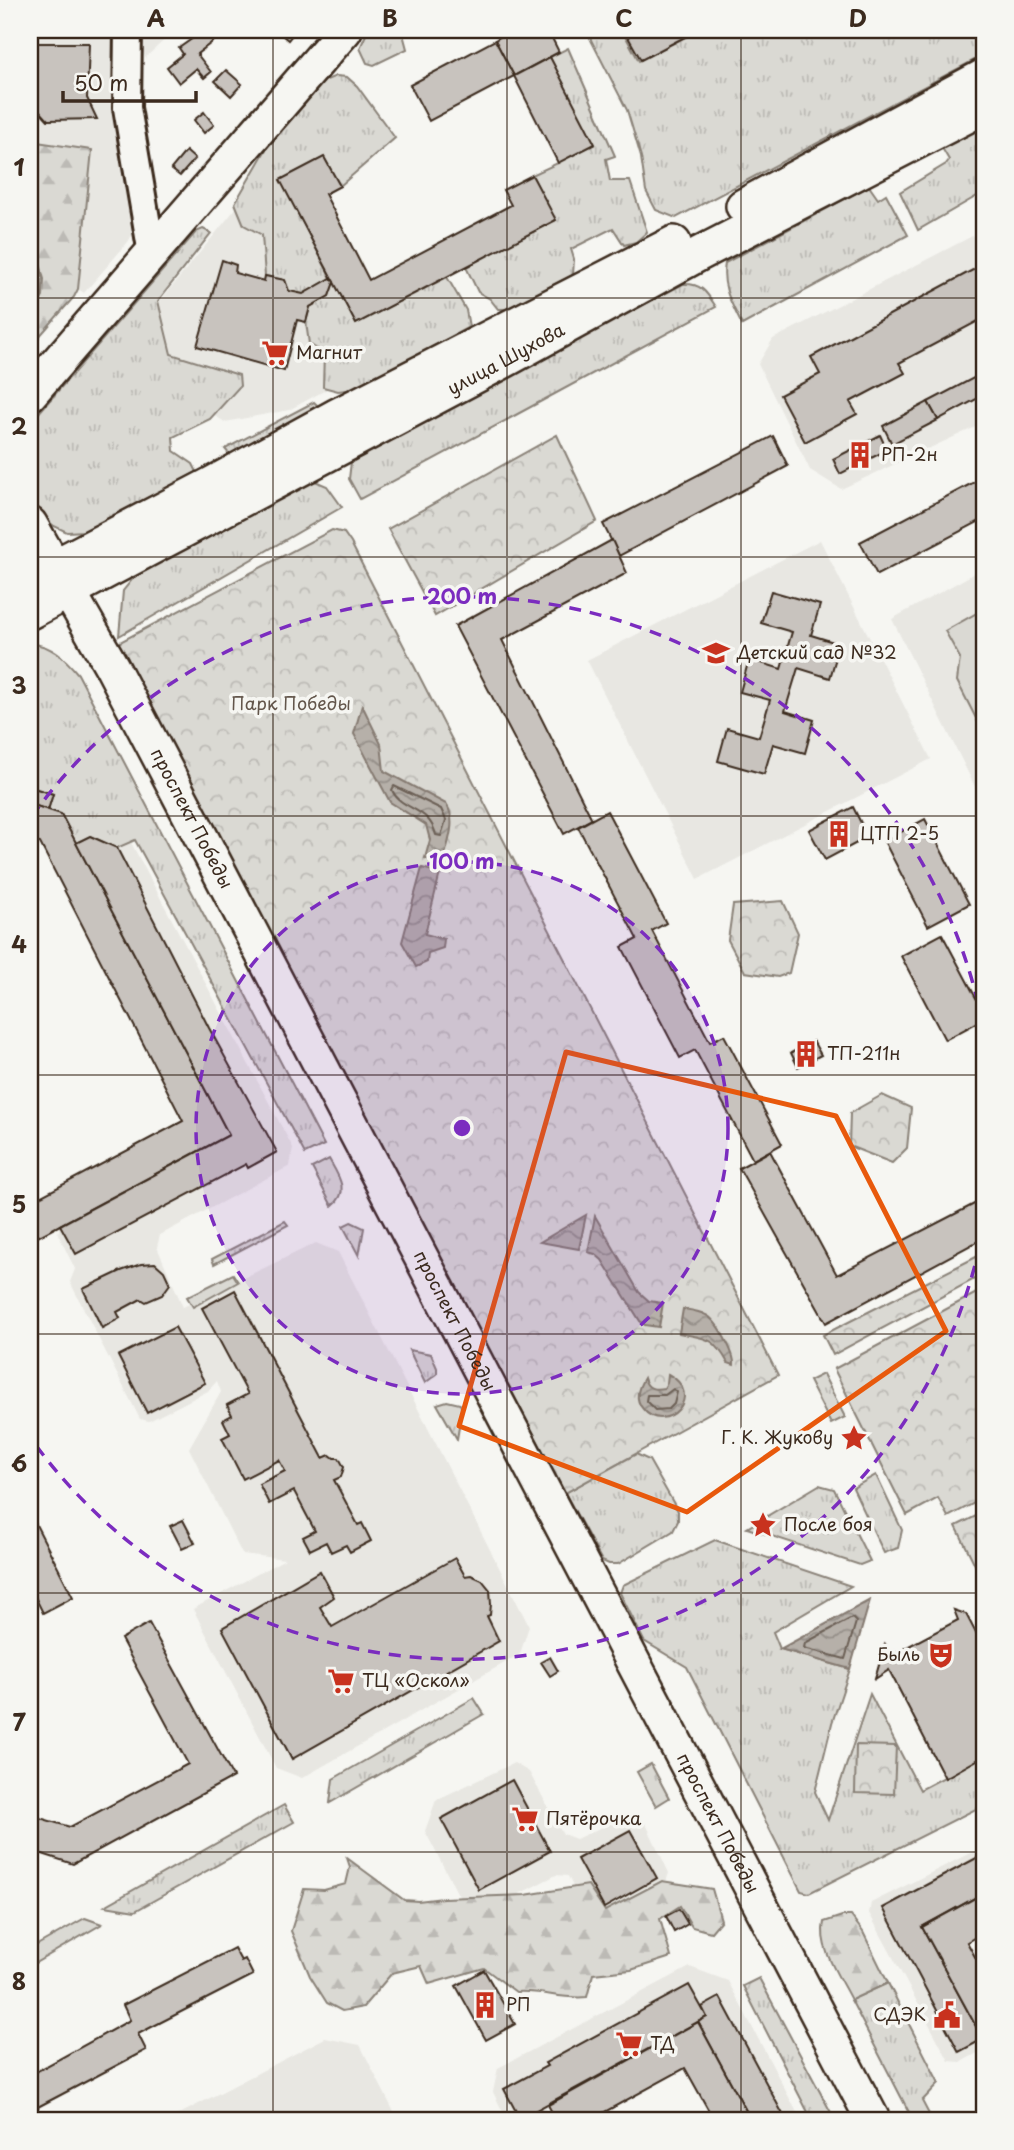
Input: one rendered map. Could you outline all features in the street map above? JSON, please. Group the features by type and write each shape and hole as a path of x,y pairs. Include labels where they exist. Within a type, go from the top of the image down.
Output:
{"main road":[{"path":"30,394 345,30"},
{"name":"улица Шухова","path":"43,584 506,360 683,251 984,76"},
{"name":"улица Шухова","path":"683,251 984,107"},
{"name":"проспект Победы","path":"30,524 43,584 94,676 851,2120"},
{"name":"проспект Победы","path":"43,584 112,667 873,2120"}],"street":[{"path":"128,30 127,108 152,254"}],"highlighted area":[{"path":"566,1052 836,1116 946,1331 687,1512 459,1426"}],"shaded area":[{"path":"30,30 114,30 111,111 123,156 132,235 84,293 78,289 92,150 30,141"},
{"path":"138,30 175,30 145,58"},
{"path":"246,196 266,197 348,350 344,380 289,410 225,422 169,389 143,322"},
{"path":"984,230 984,423 841,489 810,470 758,364 773,339"},
{"path":"820,540 931,759 698,879 587,660"},
{"path":"984,568 984,805 892,619"},
{"path":"83,824 127,835 293,1148 290,1166 160,1235 157,1247 183,1307 316,1243 338,1252 529,1626 520,1654 302,1778 276,1768 193,1609 285,1559 242,1554 189,1448 221,1392 217,1381 208,1391 149,1421 140,1419 70,1282 75,1269 58,1234 62,1215 224,1134 74,848"},
{"path":"514,1763 529,1772 563,1834 576,1839 630,1814 646,1824 669,1873 661,1896 588,1917 568,1876 556,1875 488,1910 464,1906 425,1831 436,1800"},
{"path":"984,1846 984,1893 922,1927 983,2039 981,2051 961,2062 949,2061 869,1913 871,1903"},
{"path":"690,1967 728,1981 801,2120 756,2120 699,2016 549,2098 546,2112 529,2120 507,2120 493,2092 498,2068"},
{"path":"325,2038 360,2045 398,2120 168,2120"}],"green space":[{"path":"368,30 412,30 403,34 407,49 374,65 367,63 360,48"},
{"path":"589,30 622,30 639,61 699,30 984,30 984,55 676,218 656,210 646,191 641,157 627,110 589,36"},
{"path":"568,48 615,156 606,159 610,181 630,181 647,232 636,242 624,245 613,228 571,249 574,259 573,275 507,309 498,309 490,299 478,292 466,267 555,220 532,175 558,163 550,57"},
{"path":"336,76 347,77 357,86 395,138 340,186 324,157 281,180 331,278 303,294 289,291 285,280 265,276 262,235 244,225 235,203 268,146 324,81"},
{"path":"984,126 984,192 918,230 900,192 946,164 949,160 942,148"},
{"path":"30,141 92,150 78,289 30,347 30,317 43,297 44,279 30,232"},
{"path":"869,186 878,199 886,194 908,235 742,325 726,288 725,263"},
{"path":"203,229 211,233 158,301 171,354 239,375 240,386 210,419 173,437 174,451 193,464 197,472 85,531 67,532 54,526 44,518 30,498 30,423 196,232"},
{"path":"30,232 41,265 43,286 42,296 30,317"},
{"path":"447,277 466,310 469,327 355,389 338,391 323,387 324,353 309,344 306,322 310,307 329,296 334,282 356,324"},
{"path":"683,284 699,287 707,293 716,307 360,499 349,479 351,462 360,454"},
{"path":"314,402 318,406 230,455 225,449"},
{"path":"557,435 597,521 435,616 388,529"},
{"path":"315,481 327,486 342,507 119,636 123,591 139,571 298,486"},
{"name":"Парк Победы","path":"332,530 344,533 351,543 778,1375 565,1493 119,650 118,643"},
{"path":"984,609 984,734 957,681 960,658 945,631"},
{"path":"30,643 57,653 78,674 324,1145 305,1154 135,840 117,848 90,836 76,843 61,814 48,810 53,794 30,787"},
{"path":"783,901 798,933 789,973 778,977 745,972 728,940 733,905"},
{"path":"882,1095 911,1108 907,1148 892,1163 849,1146 850,1113"},
{"path":"329,1159 342,1189 338,1201 332,1206 312,1168"},
{"path":"285,1221 288,1225 214,1264 212,1259"},
{"path":"351,1222 364,1228 359,1256 343,1226"},
{"path":"984,1253 984,1274 833,1355 823,1335"},
{"path":"233,1274 238,1282 193,1307 187,1297"},
{"path":"984,1289 984,1498 948,1517 938,1498 907,1515 834,1369"},
{"path":"409,1350 431,1354 437,1374 425,1383"},
{"path":"823,1374 845,1417 831,1424 809,1381"},
{"path":"447,1401 460,1404 462,1409 457,1439 437,1404"},
{"path":"636,1454 649,1460 678,1511 678,1521 673,1531 618,1564 609,1564 602,1561 565,1493"},
{"path":"876,1475 902,1530 898,1548 884,1553 853,1488"},
{"path":"819,1485 834,1489 870,1561 860,1565 747,1528"},
{"path":"984,1512 984,1583 956,1526"},
{"path":"715,1540 851,1586 773,1632 780,1649 850,1669 832,1723 815,1792 828,1820 870,1694 920,1790 984,1756 984,1805 809,1893 801,1891 687,1667 644,1641 620,1593 623,1585"},
{"path":"474,1698 484,1714 330,1803 333,1779"},
{"path":"856,1745 896,1746 894,1794 855,1793"},
{"path":"651,1764 669,1798 656,1806 637,1772"},
{"path":"284,1805 294,1822 135,1911 105,1906"},
{"path":"347,1858 404,1900 525,1895 588,1885 605,1911 662,1881 712,1889 721,1920 711,1932 692,1927 680,1906 660,1919 671,1957 631,1970 593,1974 587,1997 516,1992 484,1968 429,1984 421,1966 392,1973 363,2007 342,2011 327,2003 310,1976 291,1931 304,1889 324,1890 346,1884 350,1867"},
{"path":"851,1916 863,1932 888,1983 851,2000 824,1942 824,1922"},
{"path":"85,1918 102,1924 30,1966 30,1949"},
{"path":"759,1978 835,2120 812,2120 743,1986"},
{"path":"888,1983 939,2083 922,2101 932,2120 913,2120 851,2000"}],"water":[{"path":"362,705 381,744 384,771 446,804 451,825 443,863 425,858 430,840 426,825 390,802 354,734"},
{"path":"422,868 440,873 425,934 444,939 443,948 428,953 427,962 416,967 402,942"},
{"path":"586,1215 579,1249 540,1242"},
{"path":"595,1216 639,1292 649,1301 663,1303 659,1327 645,1325 640,1321 602,1260 588,1252"},
{"path":"683,1309 706,1315 715,1323 732,1353 734,1365 728,1363 718,1348 708,1340 679,1333"},
{"path":"668,1374 679,1383 684,1392 683,1401 671,1415 662,1418 652,1416 643,1409 639,1401 640,1386 644,1378 651,1388 664,1388"},
{"path":"870,1600 850,1669 780,1649"}],"building":[{"path":"187,30 215,30 220,36 197,54 211,72 204,78 196,69 179,83 167,67 183,54 179,48 193,38"},
{"path":"276,30 296,30 288,40"},
{"path":"511,30 548,30 559,52 514,76 495,40"},
{"path":"624,30 698,30 641,60"},
{"path":"495,40 514,76 429,121 410,85"},
{"path":"30,43 89,43 87,98 97,119 48,120 30,100"},
{"path":"550,57 595,144 558,163 514,76"},
{"path":"226,70 242,84 231,96 215,81"},
{"path":"204,112 214,125 204,133 194,120"},
{"path":"186,151 195,159 180,176 171,169"},
{"path":"324,157 340,186 325,194 369,280 511,205 503,190 532,175 556,220 356,324 280,180"},
{"path":"222,260 236,265 235,273 264,281 265,276 285,280 289,291 303,294 331,278 334,282 329,296 310,307 306,322 297,320 284,371 197,346"},
{"path":"984,264 984,318 899,363 905,373 850,402 857,414 805,442 780,395 820,374 811,357"},
{"path":"983,373 984,395 938,420 928,402"},
{"path":"928,402 938,420 892,444 883,426"},
{"name":"РП-2н","path":"880,435 887,450 840,474 833,459"},
{"path":"773,436 788,466 619,556 603,524"},
{"path":"984,477 984,519 877,575 860,542"},
{"path":"612,540 627,573 502,640 592,819 564,834 455,626"},
{"path":"771,591 820,605 811,635 840,644 830,678 798,668 785,711 814,720 805,753 773,744 764,774 718,761 727,728 759,737 770,700 740,692 749,659 781,669 792,632 761,623"},
{"path":"30,787 53,794 48,810 30,804"},
{"path":"30,804 61,814 229,1135 30,1241 30,1202 183,1121 40,843 30,840"},
{"name":"ЦТП 2-5","path":"853,807 868,837 825,860 809,830"},
{"path":"607,811 666,923 652,931 710,1042 724,1035 782,1144 753,1160 695,1050 680,1058 622,947 637,939 578,827"},
{"path":"925,819 969,904 928,926 884,841"},
{"path":"90,836 117,848 209,1028 277,1152 248,1168 246,1164 76,1254 60,1225 229,1135 76,843"},
{"path":"942,934 984,1013 984,1019 945,1040 901,956"},
{"name":"ТП-211н","path":"813,1041 821,1055 798,1067 791,1053"},
{"path":"770,1151 837,1275 984,1199 984,1238 826,1323 739,1168"},
{"path":"155,1263 164,1271 170,1284 162,1295 146,1302 141,1299 117,1312 120,1318 102,1328 83,1289 121,1271 141,1264"},
{"path":"235,1290 323,1458 330,1455 339,1458 344,1467 341,1477 334,1480 358,1525 362,1523 371,1541 350,1552 346,1545 331,1552 326,1542 310,1550 303,1537 315,1531 294,1491 269,1504 259,1484 285,1471 279,1460 243,1479 222,1438 230,1434 223,1420 232,1415 227,1405 248,1394 202,1308"},
{"path":"175,1327 205,1383 147,1413 118,1356"},
{"path":"30,1513 73,1597 43,1613 30,1587"},
{"path":"183,1520 195,1543 182,1549 170,1526"},
{"path":"455,1558 465,1576 471,1575 482,1580 490,1590 490,1615 487,1616 499,1641 292,1759 222,1628 320,1571 334,1597 320,1607 332,1627"},
{"path":"954,1610 966,1614 979,1639 984,1637 984,1756 945,1778 889,1670 875,1679 885,1644 892,1655 958,1620"},
{"path":"149,1623 233,1777 73,1864 30,1850 30,1815 70,1827 188,1764 121,1639"},
{"path":"550,1657 558,1671 550,1676 541,1662"},
{"path":"512,1780 550,1851 479,1890 441,1819"},
{"path":"630,1830 657,1878 604,1908 577,1859"},
{"path":"984,1854 984,1893 922,1927 983,2039 959,2052 883,1908"},
{"path":"984,1893 984,1932 967,1942 984,1973 984,2041 922,1927"},
{"path":"679,1909 688,1924 674,1932 666,1916"},
{"path":"234,1948 241,1961 245,1959 253,1975 138,2034 146,2050 34,2109 30,2100 30,2075 130,2020 123,2005"},
{"name":"РП","path":"484,1970 515,2024 486,2040 456,1986"},
{"path":"689,1985 707,2017 520,2119 504,2089 547,2066 545,2063"},
{"path":"720,1997 786,2120 751,2120 698,2022 707,2017 702,2007"},
{"path":"698,2022 751,2120 714,2120 685,2068 590,2120 556,2120 548,2105"}],"place":[{"name":"Магнит","path":"275,353"},
{"name":"РП-2н","path":"860,455"},
{"name":"Детский сад №32","path":"716,653"},
{"name":"ЦТП 2-5","path":"839,834"},
{"name":"ТП-211н","path":"806,1054"},
{"name":"Г. К. Жукову","path":"854,1438"},
{"name":"После боя","path":"763,1525"},
{"name":"Быль","path":"941,1655"},
{"name":"ТЦ «Оскол»","path":"341,1681"},
{"name":"Пятёрочка","path":"525,1819"},
{"name":"РП","path":"485,2005"},
{"name":"СДЭК","path":"947,2015"},
{"name":"ТД","path":"629,2044"}]}
